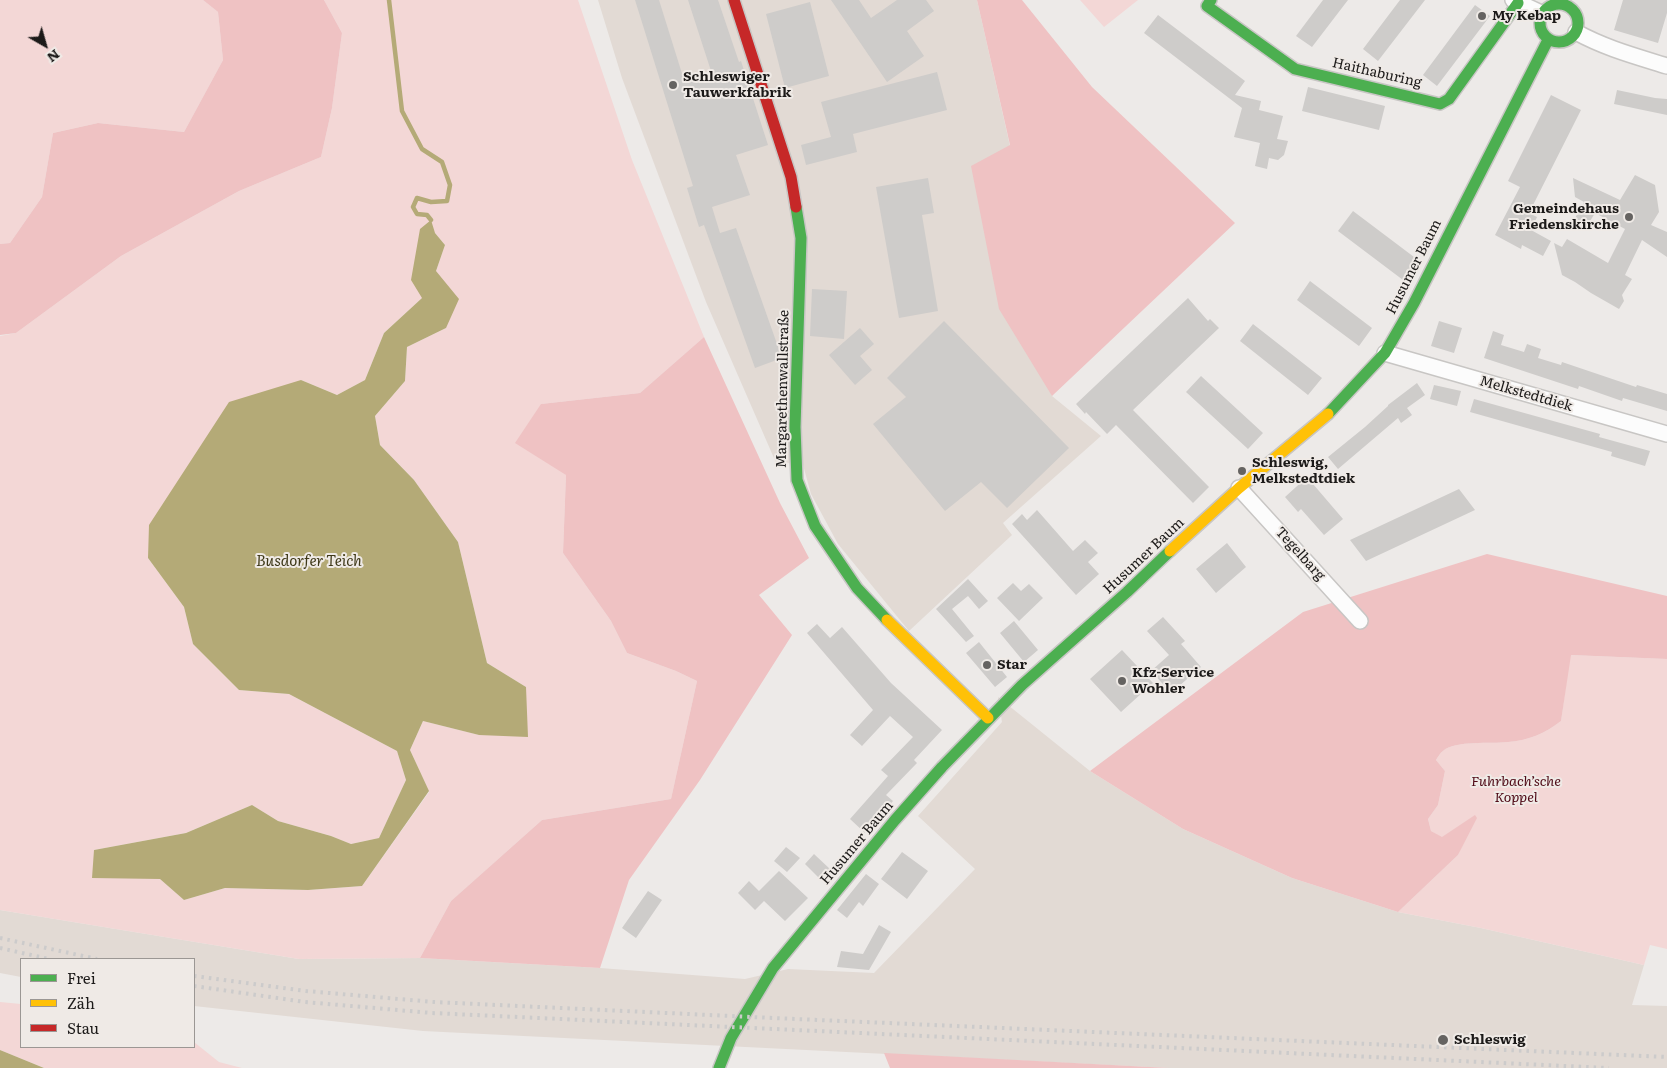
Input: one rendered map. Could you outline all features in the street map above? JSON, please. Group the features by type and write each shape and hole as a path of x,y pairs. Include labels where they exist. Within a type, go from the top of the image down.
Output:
{"street":[{"name":"Margarethenwallstraße","path":"734,0 792,177 801,238 795,427 797,480 815,526 856,588 898,632 988,718"},
{"name":"Haithaburing","path":"1211,0 1207,6 1295,69 1440,104 1449,99 1516,2"},
{"path":"1516,2 1541,14"},
{"path":"1572,3 1578,17 1576,32 1565,42 1548,40 1540,29 1541,14 1553,4 1572,3"},
{"path":"1576,32 1607,47 1667,66"},
{"name":"Husumer Baum","path":"719,1068 731,1038 773,968 895,820 942,767 1022,685 1128,592 1239,488 1324,417 1385,353 1414,303 1548,40"},
{"name":"Melkstedtdiek","path":"1385,353 1667,434"},
{"name":"Tegelbarg","path":"1239,488 1360,621"}],"shaded area":[{"path":"203,0 324,0 342,33 332,108 321,157 239,191 121,256 16,333 0,335 0,244 10,243 42,197 53,133 98,123 184,132 223,60 218,12"},
{"path":"598,0 977,0 1010,146 1052,396 1101,436 1003,523 1012,535 909,631 838,544 811,494 802,461 777,465 706,302 622,78"},
{"path":"977,0 1022,0 1092,87 1235,223 1052,396 999,309 971,166 1010,145"},
{"path":"704,337 780,503 809,558 759,595 792,635 700,780 629,880 600,968 420,958 451,901 542,820 671,799 697,681 627,653 611,621 563,553 566,475 515,443 541,404 640,393"},
{"path":"1487,554 1667,596 1667,659 1571,655 1561,721 1543,733 1522,740 1456,745 1442,752 1436,760 1445,771 1438,805 1428,819 1431,831 1442,837 1475,815 1477,818 1458,855 1398,912 1292,878 1183,829 1090,771 1303,612"},
{"path":"998,697 1090,771 1183,829 1292,878 1398,912 1481,928 1644,965 1632,1005 1667,1006 1667,1068 1169,1068 423,1031 195,1006 195,958 20,958 20,977 0,973 0,910 299,959 420,958 600,968 745,979 788,969 874,973 975,869 918,816 1002,722"},
{"path":"884,1053 1169,1068 890,1068"}],"green space":[{"path":"0,0 203,0 218,12 223,60 184,132 98,123 53,133 42,197 10,243 0,244"},
{"path":"324,0 578,0 632,160 704,337 640,393 541,404 566,475 563,553 611,621 627,653 697,681 671,799 542,820 451,901 420,958 299,959 0,910 0,336 16,333 121,256 239,191 321,157 332,108 342,33","holes":["435,233 445,245 436,271 446,328 407,347 405,381 375,416 380,445 414,480 458,542 487,663 526,687 479,735 423,721 410,750 429,792 362,886 308,890 225,888 184,900 160,879 94,850 186,833 252,805 278,821 331,836 351,844 379,838 406,780 397,751 289,694 239,690 193,644 184,607 148,558 301,380 337,395 365,380 384,333 422,298"]},
{"path":"1080,0 1138,0 1104,27"},
{"name":"Fuhrbach’sche Koppel","path":"1570,655 1667,659 1667,949 1650,945 1644,965 1481,928 1398,912 1458,855 1475,816 1442,838 1431,831 1428,819 1438,805 1445,771 1436,760 1439,755 1456,745 1508,742 1529,738 1543,733 1561,721"},
{"path":"0,1002 20,1004 20,1048 195,1048 195,1043 219,1062 242,1068 44,1068 0,1050"}],"water":[{"name":"Busdorfer Teich","path":"431,220 435,233 445,245 436,271 459,299 446,328 407,347 405,381 375,416 380,445 414,480 458,542 487,663 526,687 528,737 479,735 423,721 410,750 429,791 362,886 308,890 225,888 184,900 160,879 92,878 94,850 186,833 252,805 278,821 331,836 351,844 379,838 406,780 397,751 289,694 239,690 193,644 184,607 148,558 149,525 229,402 301,380 337,395 365,380 384,333 422,298 411,280 420,229"},
{"path":"0,1050 44,1068 0,1068"}],"building":[{"path":"635,0 659,0 684,80 711,71 688,0 718,0 739,62 741,61 768,145 736,155 750,195 712,207 720,233 736,228 782,358 755,368 704,225 699,227 687,188 693,186"},
{"path":"831,0 859,0 871,18 897,0 926,0 934,11 907,31 924,56 887,82"},
{"path":"1323,0 1348,0 1312,47 1296,36"},
{"path":"1400,0 1425,0 1378,61 1363,49"},
{"path":"1623,0 1667,0 1667,13 1658,43 1614,30"},
{"path":"810,2 829,76 785,88 766,14"},
{"path":"1475,5 1490,16 1437,86 1423,75"},
{"path":"1158,15 1245,81 1235,95 1261,101 1259,110 1283,116 1277,139 1288,141 1284,155 1278,160 1269,158 1267,169 1255,166 1260,143 1234,137 1242,108 1144,33"},
{"path":"937,72 947,110 853,134 857,152 806,165 801,145 831,137 821,102"},
{"path":"1308,87 1385,106 1379,130 1302,111"},
{"path":"1617,90 1667,99 1667,115 1614,104"},
{"path":"1551,95 1581,110 1529,213 1537,217 1531,230 1551,241 1543,256 1522,245 1521,249 1495,235 1520,187 1508,181"},
{"path":"1635,175 1655,185 1659,212 1651,225 1667,232 1667,257 1642,240 1625,275 1632,279 1622,295 1624,301 1619,309 1562,275 1554,243 1562,247 1567,239 1608,263 1625,229 1595,213 1587,226 1574,220 1584,202 1575,197 1573,178 1620,200"},
{"path":"928,178 934,213 922,215 938,311 899,318 876,187"},
{"path":"1353,211 1418,260 1403,280 1338,231"},
{"path":"1310,281 1372,328 1359,346 1297,300"},
{"path":"812,289 847,291 844,339 810,336"},
{"path":"1188,298 1208,321 1210,319 1219,328 1133,410 1209,487 1193,503 1116,425 1107,434 1076,404"},
{"path":"944,321 1069,448 1007,508 981,482 945,511 873,424 906,397 887,378"},
{"path":"1439,321 1462,328 1454,353 1431,346"},
{"path":"1253,324 1322,378 1308,395 1240,341"},
{"path":"860,328 874,344 860,356 872,370 855,385 829,355"},
{"path":"1493,331 1504,335 1501,345 1524,352 1527,344 1541,349 1538,358 1561,365 1562,362 1636,387 1637,385 1667,394 1667,411 1623,398 1622,401 1579,386 1578,389 1484,358"},
{"path":"1201,376 1263,433 1248,449 1186,392"},
{"path":"1417,383 1425,395 1407,408 1412,415 1401,423 1398,418 1338,469 1328,457 1365,427 1388,405"},
{"path":"1434,385 1461,391 1457,406 1430,399"},
{"path":"1474,399 1600,434 1599,437 1650,451 1645,466 1611,456 1612,452 1470,412"},
{"path":"1307,477 1343,519 1324,535 1301,509 1298,512 1285,497"},
{"path":"1459,489 1475,510 1366,561 1350,540"},
{"path":"1037,510 1073,551 1085,540 1098,553 1088,562 1099,574 1076,595 1012,524 1022,514 1027,520"},
{"path":"1227,543 1246,567 1216,593 1196,569"},
{"path":"968,579 988,601 979,609 968,596 952,609 974,636 966,642 936,609"},
{"path":"1013,583 1021,591 1029,584 1043,598 1019,621 997,598"},
{"path":"1163,617 1185,641 1181,644 1201,667 1171,693 1151,671 1169,655 1147,631"},
{"path":"1014,621 1038,650 1024,662 1000,633"},
{"path":"817,624 830,638 842,627 891,683 942,730 914,760 917,763 886,795 893,801 865,833 850,819 888,776 881,770 913,737 890,716 862,746 850,735 873,710 807,633"},
{"name":"Star","path":"979,642 1007,677 995,687 966,653"},
{"name":"Kfz-Service Wohler","path":"1122,650 1153,683 1121,712 1090,679"},
{"path":"786,847 800,858 787,872 774,861"},
{"path":"902,852 928,871 907,899 881,879"},
{"path":"814,854 831,870 822,881 805,864"},
{"path":"779,871 808,898 785,921 764,901 755,910 738,893 749,881 759,891"},
{"path":"866,874 879,884 863,906 859,902 847,918 837,910"},
{"path":"648,891 662,900 636,938 622,928"},
{"path":"879,925 891,932 869,970 837,967 841,951 863,954"}],"waterway":[{"path":"389,0 402,111 422,149 442,162 450,185 447,201 431,202 417,198 413,207 417,214 427,215 431,220"}],"railway":[{"path":"0,938 92,958"},
{"path":"0,948 45,958"},
{"path":"195,976 306,991 434,1002 1667,1057"},
{"path":"195,986 305,1002 432,1013 1609,1068"}],"traffic: fast":[{"path":"1211,0 1207,6 1295,69 1440,104 1449,99 1518,3"},
{"path":"1559,4 1572,10 1578,23 1572,36 1559,42 1546,36 1540,23 1546,10 1559,4"},
{"path":"1328,414 1385,353 1414,303 1548,40"},
{"path":"796,207 801,238 795,427 797,480 815,526 857,588 887,620"},
{"path":"719,1068 731,1038 773,968 895,820 942,767 1022,685 1127,592 1170,551"}],"traffic: slow":[{"path":"1170,551 1239,488 1328,414"},
{"path":"887,620 988,718"}],"traffic: jam":[{"path":"734,0 791,177 796,207"}],"place":[{"name":"My Kebap","path":"1482,16"},
{"name":"Schleswiger Tauwerkfabrik","path":"673,85"},
{"name":"Gemeindehaus Friedenskirche","path":"1629,217"},
{"name":"Schleswig, Melkstedtdiek","path":"1242,471"},
{"name":"Star","path":"987,665"},
{"name":"Kfz-Service Wohler","path":"1122,681"},
{"name":"Schleswig","path":"1443,1040"}]}
